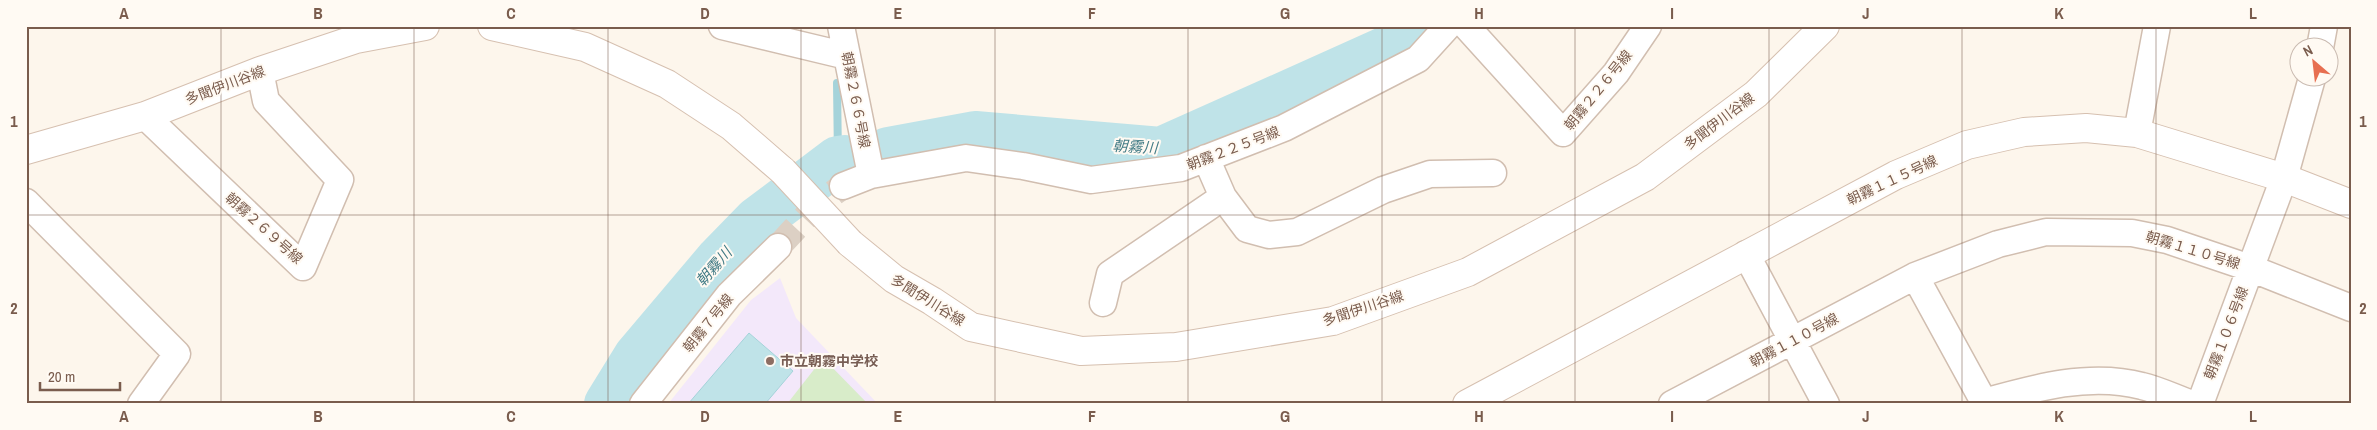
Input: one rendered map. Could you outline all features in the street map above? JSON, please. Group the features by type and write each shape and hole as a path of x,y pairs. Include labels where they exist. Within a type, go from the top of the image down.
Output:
{"street":[{"name":"多聞伊川谷線","path":"26,150 145,116 260,71 356,39 425,26"},
{"name":"多聞伊川谷線","path":"492,26 585,47 667,84 731,126 783,170 850,243 894,279 971,327 1081,350 1176,347 1333,321 1468,272 1645,177 1756,94 1825,26"},
{"path":"722,26 847,56"},
{"name":"朝霧２６６号線","path":"841,26 871,175"},
{"name":"朝霧２２５号線","path":"871,175 966,158 1023,166 1091,180 1181,168 1284,128 1418,59 1448,26"},
{"name":"朝霧２２６号線","path":"1466,26 1562,133 1616,73 1648,26"},
{"path":"2136,133 2157,26"},
{"name":"朝霧２６９号線","path":"145,116 303,267 340,180 266,101 260,71"},
{"name":"朝霧１０６号線","path":"2200,404 2284,178 2309,88"},
{"name":"朝霧１１５号線","path":"1467,404 1896,175 1967,145 2024,132 2086,128 2136,133 2284,178 2351,204"},
{"path":"1206,158 1223,197 1247,229 1269,235 1297,232 1383,190 1430,174 1493,172"},
{"path":"843,186 871,175"},
{"path":"1103,302 1110,274 1223,197"},
{"path":"26,202 177,354 140,404"},
{"name":"朝霧１１０号線","path":"1672,404 1915,276 1998,244 2046,232 2132,232 2167,240 2250,268 2351,308"},
{"name":"朝霧７号線","path":"643,404 729,295 778,247"},
{"path":"1746,254 1826,404"},
{"path":"1915,276 1984,402 2039,387 2106,380 2141,386 2192,404"}],"shaded area":[{"name":"市立朝霧中学校","path":"780,278 796,318 878,404 668,404 751,300"}],"green space":[{"path":"823,358 868,404 787,404"}],"water":[{"path":"749,333 793,371 765,404 688,404"}],"waterway":[{"name":"朝霧川","path":"888,151 975,135 1161,151 1391,48 1412,26"},
{"path":"837,83 838,160"},
{"name":"朝霧川","path":"608,404 637,357 719,260 757,221 838,160 845,159"}],"tunnel":[{"path":"778,247 815,207 843,186"}],"place":[{"name":"市立朝霧中学校","path":"770,361"}]}
